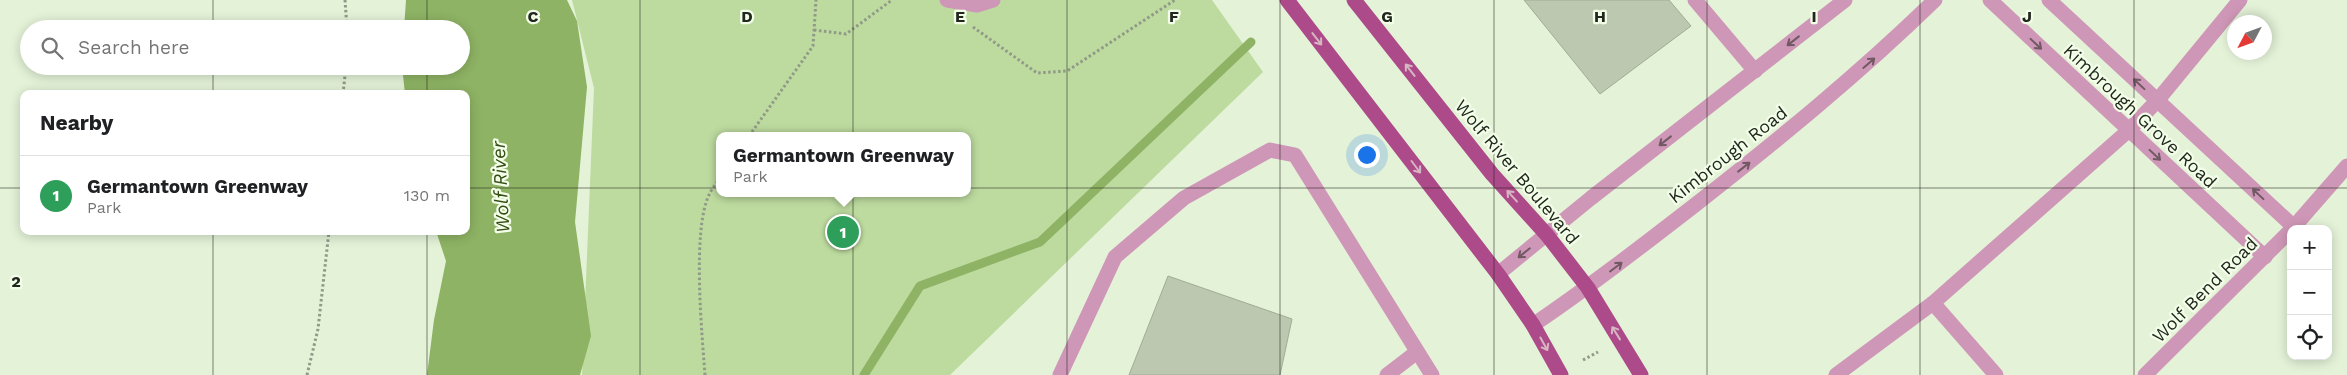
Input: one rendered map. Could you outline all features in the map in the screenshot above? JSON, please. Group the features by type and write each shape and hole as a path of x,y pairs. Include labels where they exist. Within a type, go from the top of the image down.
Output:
{"main road":[{"path":"1287,0 1498,274 1533,325 1561,375"},
{"name":"Wolf River Boulevard","path":"1354,0 1492,174 1547,235 1588,288 1641,375"}],"street":[{"path":"947,0 977,5 993,0"},
{"path":"1695,0 1755,71"},
{"path":"1498,274 1591,198 1845,0"},
{"name":"Kimbrough Road","path":"1533,325 1588,288 1819,107 1886,48 1934,0"},
{"name":"Kimbrough Grove Road","path":"1990,0 2265,257"},
{"name":"Kimbrough Grove Road","path":"2049,0 2288,225"},
{"path":"1836,375 1933,303 2128,131 2157,101 2240,0"},
{"path":"1060,375 1115,257 1184,198 1270,150 1295,155 1432,375"},
{"name":"Wolf Bend Road","path":"2295,225 2347,166"},
{"name":"Wolf Bend Road","path":"2145,375 2287,234"},
{"path":"1933,303 1996,375"},
{"path":"1387,375 1417,352"}],"path":[{"path":"345,0 346,20"},
{"path":"751,132 813,46 816,0"},
{"path":"814,30 846,34 892,0"},
{"path":"967,22 1037,73 1067,71 1175,0"},
{"path":"343,90 345,75"},
{"path":"705,375 701,322 701,233 708,196 716,184"},
{"path":"308,375 318,329 328,235"},
{"path":"1583,360 1598,352"}],"shaded area":[{"path":"572,0 1212,0 1263,72 950,375 582,375 594,88"}],"water":[{"name":"Wolf River","path":"406,0 567,0 577,21 587,87 575,222 591,336 580,375 427,375 434,320 446,261 437,235 470,235 470,90 405,90 403,75 470,75 470,20 405,20"}],"building":[{"path":"1524,0 1669,0 1691,26 1600,94"},
{"path":"1168,276 1292,319 1280,375 1129,375"}],"waterway":[{"path":"864,375 920,286 1040,242 1251,42"}],"place":[{"name":"Germantown Greenway","path":"843,232"}]}
